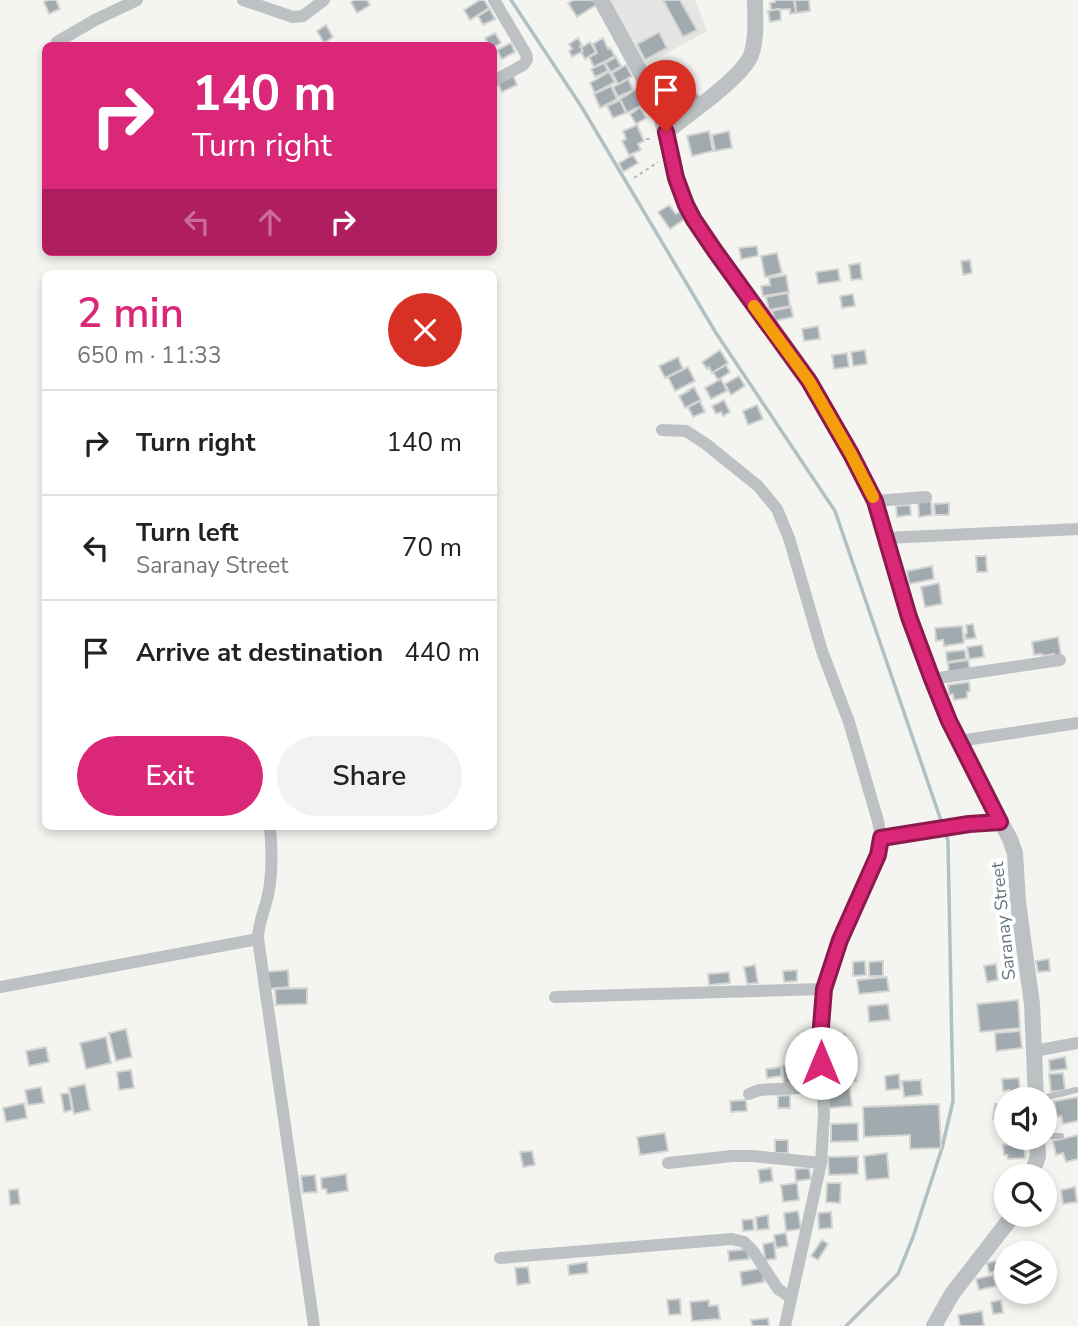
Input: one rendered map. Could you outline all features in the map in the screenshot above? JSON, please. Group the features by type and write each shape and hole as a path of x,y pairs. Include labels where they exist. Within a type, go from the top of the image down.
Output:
{"street":[{"path":"57,42 137,0"},
{"path":"243,0 299,18 324,0"},
{"path":"494,0 527,58 523,65 497,79"},
{"path":"666,132 727,83 749,61 754,43 755,0"},
{"name":"Saranay Street","path":"607,2 653,96 666,132 681,192 694,220 809,381 875,501 909,617 932,679 958,741 1010,839 1015,853 1018,902 1032,1004 1037,1087"},
{"path":"662,430 686,431 706,444 758,486 778,509 822,651 849,722 881,838 878,855 840,940 824,989 820,1039 824,1113 821,1163 785,1326"},
{"path":"875,501 926,497"},
{"path":"886,538 1078,529"},
{"path":"932,679 1060,660"},
{"path":"958,741 1078,723"},
{"path":"881,838 969,824 1000,822"},
{"path":"270,830 272,867 258,939 314,1326"},
{"path":"0,987 258,939"},
{"path":"555,997 824,989"},
{"path":"1034,1051 1078,1043"},
{"path":"749,1094 759,1090 822,1087"},
{"path":"668,1163 753,1156 821,1163"},
{"path":"934,1326 952,1294 1004,1227"},
{"path":"500,1258 732,1239 744,1242 778,1289 790,1297"}],"lane":[{"path":"1057,1094 1076,1090"}],"path":[{"path":"634,178 670,153"}],"shaded area":[{"path":"606,0 695,0 707,31 645,65"}],"building":[{"path":"56,0 60,9 49,14 44,2"},
{"path":"367,0 370,5 357,13 351,2"},
{"path":"484,0 489,8 470,20 464,10"},
{"path":"574,0 593,0 596,5 577,17 568,3"},
{"path":"663,0 680,0 697,30 683,37"},
{"path":"775,0 794,0 796,13 790,14 790,9 771,10 770,3"},
{"path":"795,0 809,0 810,11 796,13"},
{"path":"490,9 495,19 483,25 478,16"},
{"path":"780,9 781,20 770,22 768,11"},
{"path":"326,25 333,37 323,42 317,31"},
{"path":"659,32 667,48 645,60 637,44"},
{"path":"495,33 501,43 497,45 497,42 487,42 485,38"},
{"path":"578,38 583,51 572,57 569,44"},
{"path":"603,38 615,56 594,67 589,57 597,53 593,44"},
{"path":"590,42 596,52 585,59 581,48"},
{"path":"511,43 515,52 502,59 497,50"},
{"path":"616,57 621,66 611,72 605,63"},
{"path":"604,63 608,71 595,77 591,69"},
{"path":"626,65 632,76 618,84 612,73"},
{"path":"609,72 615,82 595,93 590,83"},
{"path":"513,75 517,85 502,92 498,83"},
{"path":"628,79 633,90 618,97 613,87"},
{"path":"688,81 701,99 679,115 666,97"},
{"path":"611,86 617,99 600,108 594,94"},
{"path":"640,87 648,102 627,113 620,99"},
{"path":"620,100 626,113 613,118 607,106"},
{"path":"640,108 646,118 636,124 630,114"},
{"path":"637,125 644,141 638,144 641,150 629,155 622,141 626,139 623,131"},
{"path":"709,131 713,151 692,156 687,136"},
{"path":"729,131 732,148 715,151 712,135"},
{"path":"633,155 638,163 623,172 619,163"},
{"path":"669,205 676,214 681,211 686,218 670,229 658,212"},
{"path":"757,246 758,256 741,259 739,248"},
{"path":"777,253 782,273 765,277 761,256"},
{"path":"970,260 972,273 963,275 961,261"},
{"path":"860,263 862,279 851,280 849,265"},
{"path":"838,269 840,281 818,284 816,272"},
{"path":"786,275 789,292 763,296 761,286 770,285 769,278"},
{"path":"788,293 790,306 769,310 766,297"},
{"path":"853,294 855,306 842,308 840,296"},
{"path":"791,307 793,317 775,321 772,311"},
{"path":"818,326 820,339 804,341 802,329"},
{"path":"720,350 728,363 712,373 702,362"},
{"path":"865,350 867,364 853,366 851,352"},
{"path":"847,353 849,367 834,369 832,355"},
{"path":"678,357 683,369 665,378 659,366"},
{"path":"726,365 730,372 718,380 713,372"},
{"path":"688,367 695,381 675,391 668,377"},
{"path":"739,376 745,386 731,395 725,384"},
{"path":"721,379 727,391 711,399 705,388"},
{"path":"694,387 701,400 685,408 679,396"},
{"path":"724,400 730,412 723,416 721,412 716,414 712,406"},
{"path":"700,401 705,412 693,417 688,407"},
{"path":"757,405 763,419 748,425 743,411"},
{"path":"931,500 932,515 919,517 918,501"},
{"path":"949,503 949,515 935,515 934,504"},
{"path":"910,505 911,515 897,517 896,506"},
{"path":"976,556 986,556 987,572 977,572"},
{"path":"932,566 934,579 909,584 907,571"},
{"path":"939,583 942,604 925,607 921,587"},
{"path":"973,624 976,638 966,639 966,625"},
{"path":"962,626 964,643 944,646 943,640 936,641 935,628"},
{"path":"1058,637 1061,656 1034,655 1032,642"},
{"path":"982,645 984,657 969,659 967,647"},
{"path":"965,650 966,659 947,662 946,652"},
{"path":"968,660 970,669 949,675 948,663"},
{"path":"969,682 970,691 967,692 967,698 954,700 953,694 949,695 948,685"},
{"path":"1049,959 1050,971 1038,972 1036,961"},
{"path":"865,961 866,975 853,976 853,962"},
{"path":"883,961 883,976 869,976 869,962"},
{"path":"996,964 998,980 987,982 984,966"},
{"path":"755,965 758,983 747,984 744,967"},
{"path":"288,970 289,987 267,989 266,972"},
{"path":"797,970 797,981 784,982 783,971"},
{"path":"729,972 730,983 709,985 708,974"},
{"path":"887,977 889,991 859,994 857,980"},
{"path":"307,988 307,1004 276,1005 275,989"},
{"path":"1018,1000 1020,1028 980,1032 977,1004"},
{"path":"888,1004 890,1020 869,1022 868,1006"},
{"path":"126,1029 132,1057 116,1061 109,1033"},
{"path":"1020,1031 1022,1048 996,1051 995,1033"},
{"path":"845,1034 846,1056 834,1057 833,1035"},
{"path":"106,1037 111,1063 86,1069 80,1043"},
{"path":"46,1047 49,1062 29,1066 26,1051"},
{"path":"1065,1057 1067,1069 1050,1071 1049,1060"},
{"path":"808,1064 809,1082 784,1084 782,1066"},
{"path":"854,1064 856,1081 837,1082 835,1066"},
{"path":"781,1067 781,1076 767,1078 766,1069"},
{"path":"131,1070 134,1088 119,1090 117,1072"},
{"path":"1063,1073 1065,1090 1057,1091 1057,1087 1050,1087 1049,1074"},
{"path":"899,1074 900,1089 886,1090 885,1076"},
{"path":"1019,1078 1020,1087 1003,1087 1002,1079"},
{"path":"921,1080 922,1095 904,1097 902,1081"},
{"path":"849,1083 852,1106 829,1108 827,1086"},
{"path":"85,1084 90,1110 74,1114 69,1088"},
{"path":"41,1087 44,1103 28,1105 25,1090"},
{"path":"69,1093 72,1110 64,1112 61,1094"},
{"path":"790,1095 790,1108 778,1108 778,1096"},
{"path":"1078,1097 1078,1121 1063,1124 1061,1116 1057,1117 1057,1100"},
{"path":"746,1100 747,1111 731,1112 730,1101"},
{"path":"24,1103 27,1118 6,1122 3,1108"},
{"path":"939,1104 941,1148 910,1149 910,1135 864,1137 863,1107"},
{"path":"858,1123 858,1141 831,1142 831,1124"},
{"path":"665,1133 668,1151 640,1155 637,1137"},
{"path":"1078,1135 1078,1159 1066,1162 1063,1153 1056,1155 1057,1140"},
{"path":"775,1140 788,1140 788,1153 775,1153"},
{"path":"1004,1150 1024,1150 1025,1158 1008,1159 1007,1155 1004,1155"},
{"path":"532,1151 535,1165 523,1167 520,1152"},
{"path":"887,1153 889,1178 866,1180 864,1156"},
{"path":"858,1156 858,1174 829,1175 828,1157"},
{"path":"771,1168 773,1181 760,1183 758,1170"},
{"path":"809,1168 811,1179 796,1181 795,1169"},
{"path":"346,1174 348,1191 327,1194 326,1189 322,1189 321,1178"},
{"path":"315,1175 317,1192 303,1193 301,1176"},
{"path":"797,1183 799,1200 783,1202 781,1185"},
{"path":"827,1183 841,1183 840,1203 826,1202"},
{"path":"1075,1187 1077,1202 1063,1204 1061,1190"},
{"path":"18,1189 20,1204 10,1205 9,1190"},
{"path":"798,1211 801,1229 786,1231 784,1213"},
{"path":"831,1212 832,1228 819,1229 818,1213"},
{"path":"768,1215 769,1229 757,1230 756,1217"},
{"path":"753,1219 754,1230 743,1231 742,1220"},
{"path":"786,1233 788,1246 776,1248 774,1235"},
{"path":"822,1240 828,1244 818,1260 811,1256"},
{"path":"774,1242 776,1259 765,1260 763,1244"},
{"path":"748,1249 749,1259 729,1261 728,1251"},
{"path":"994,1261 994,1272 989,1273 987,1263"},
{"path":"587,1262 588,1273 569,1275 568,1265"},
{"path":"528,1267 530,1283 517,1285 515,1268"},
{"path":"762,1268 764,1282 742,1286 740,1272"},
{"path":"993,1275 994,1286 979,1290 976,1279"},
{"path":"680,1299 681,1314 669,1315 667,1300"},
{"path":"709,1300 709,1306 718,1305 720,1319 692,1321 690,1302"},
{"path":"991,1302 1002,1304 1003,1313 993,1314"},
{"path":"982,1311 984,1326 960,1326 958,1315"},
{"path":"768,1318 769,1326 752,1326 751,1320"}],"waterway":[{"path":"511,0 581,106 716,333 835,511 948,841 953,1101 942,1148 898,1274 846,1326"}],"slow traffic":[{"path":"754,306 809,381 873,497"}],"route":[{"path":"666,132 676,178 694,220 809,381 875,501 909,617 932,679 949,721 1000,822 969,824 881,838 878,855 840,940 824,989 821,1063"}]}
